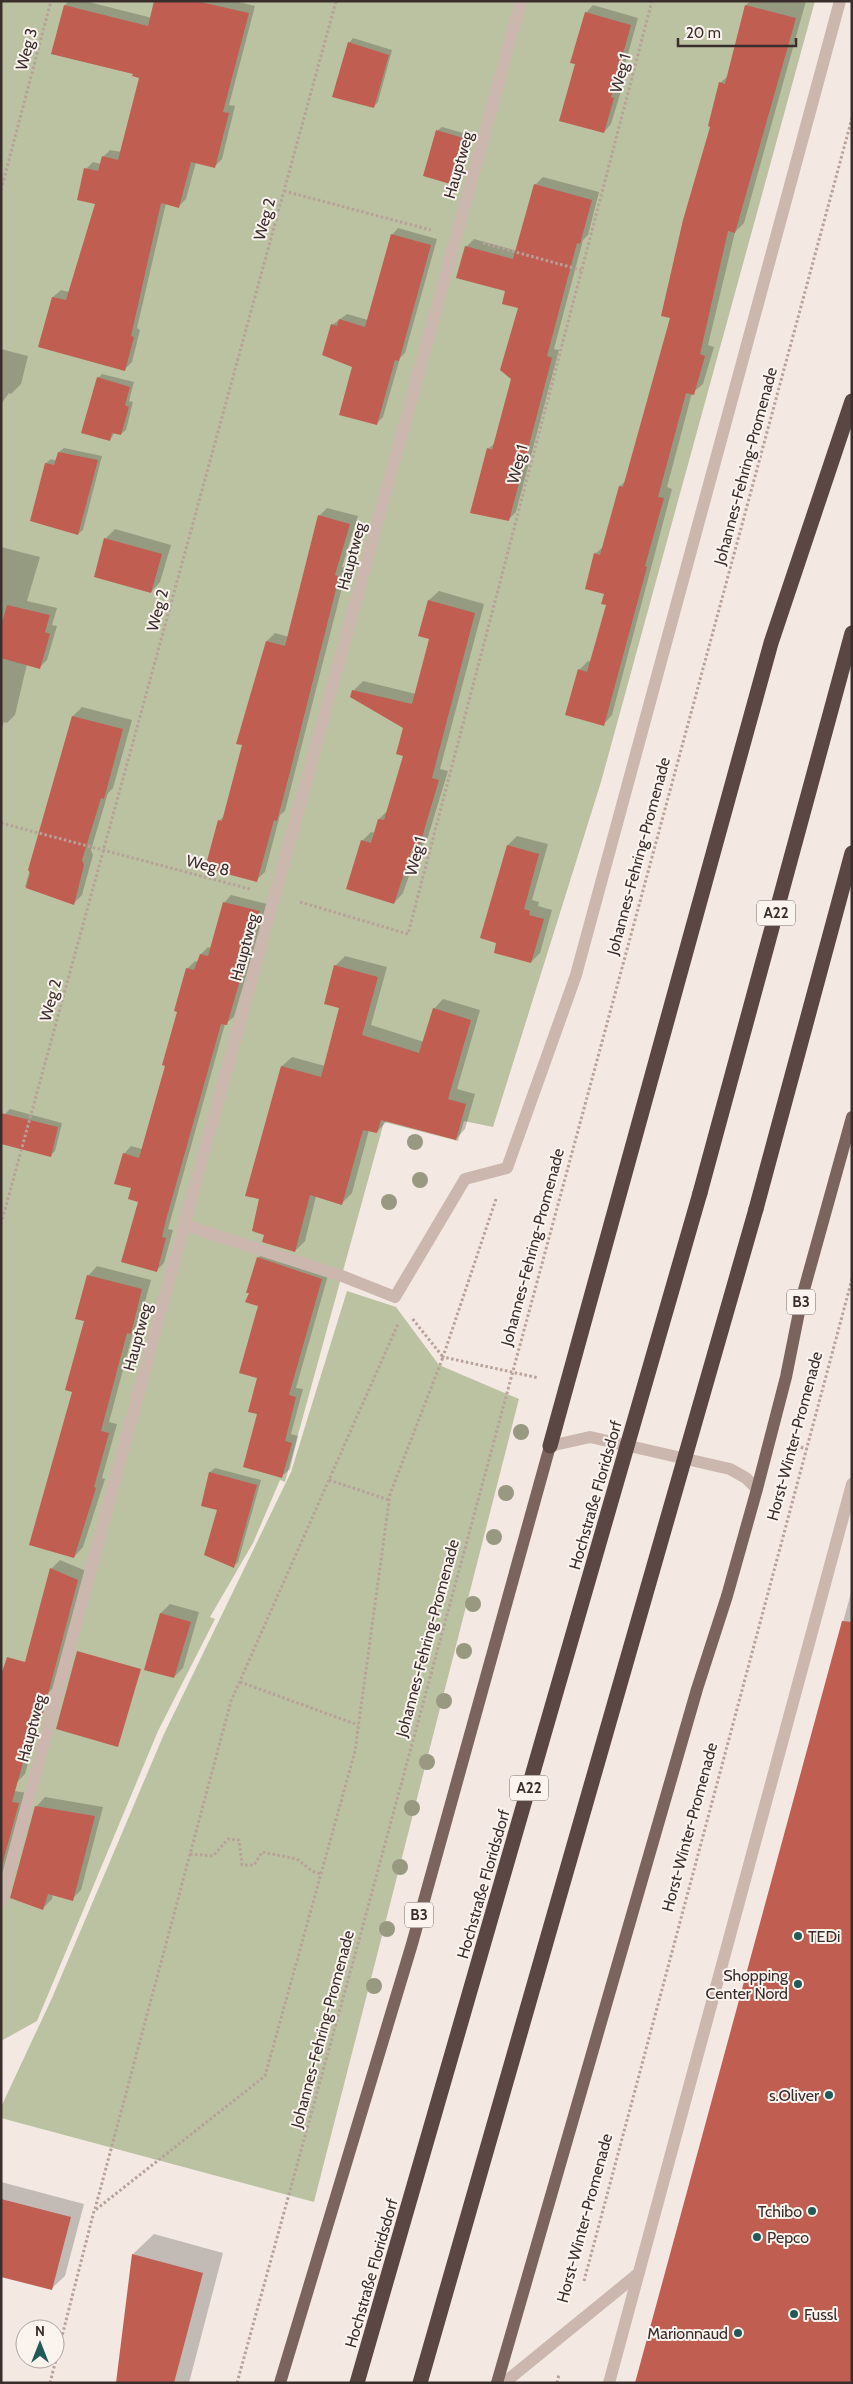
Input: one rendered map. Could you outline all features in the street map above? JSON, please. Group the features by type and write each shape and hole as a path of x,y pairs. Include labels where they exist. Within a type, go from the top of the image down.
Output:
{"highway":[{"path":"550,1446 772,643 852,401"},
{"name":"Hochstraße Floridsdorf","path":"357,2383 700,1194 852,633"},
{"path":"420,2383 756,1209 852,853"}],"main road":[{"name":"B3","path":"497,2383 697,1689 727,1596 786,1377 802,1297 852,1117"},
{"name":"B3","path":"280,2383 412,1944 550,1446"}],"street":[{"name":"Hauptweg","path":"1,1901 184,1225 521,1"},
{"path":"184,1225 342,1276 395,1297 465,1179 507,1168 576,975 840,1"},
{"name":"Horst-Winter-Promenade","path":"550,1446 590,1437 730,1469 746,1478 757,1489"},
{"path":"609,2383 852,1484"},
{"path":"504,2383 639,2273"}],"path":[{"name":"Weg 3","path":"1,190 51,1"},
{"name":"Weg 2","path":"1,1224 336,1"},
{"name":"Weg 1","path":"408,934 652,1"},
{"name":"Johannes-Fehring-Promenade","path":"237,2383 362,1931 852,118"},
{"name":"Weg 8","path":"1,823 275,895 408,934"},
{"path":"94,2211 264,2076 355,1751 390,1500 442,1357 507,1168"},
{"name":"Horst-Winter-Promenade","path":"557,2383 852,1279"},
{"path":"395,1297 442,1357 512,1371"},
{"path":"50,2383 94,2211 232,1701 405,1310"},
{"path":"329,1480 390,1500"},
{"path":"240,1682 358,1725"},
{"path":"190,1854 213,1856 228,1839 239,1840 242,1865 254,1865 262,1852 297,1859 312,1871 321,1874"}],"green space":[{"path":"1,1 815,1 601,782 493,1127 464,1121 458,1141 384,1122 285,1482 280,1480 253,1543 210,1617 215,1619 158,1731 37,2021 1,2041"},
{"path":"347,1291 396,1307 439,1365 519,1399 314,2202 1,2118 1,2107 52,1998 164,1734 291,1472"}],"building":[{"path":"154,1 196,1 249,13 223,112 229,113 215,168 191,162 179,208 161,203 131,336 134,337 125,371 38,347 52,297 66,300 95,204 77,200 84,168 98,171 102,156 118,160 139,78 132,76 133,74 51,54 64,5 148,26"},
{"path":"745,5 796,18 735,233 728,231 700,354 705,356 694,395 686,393 658,497 664,498 604,726 565,715 578,669 587,672 606,605 601,604 604,594 585,589 594,553 600,555 619,486 623,487 670,318 661,316 683,220 710,127 708,126 719,82 725,84"},
{"path":"585,12 631,25 611,97 614,98 604,133 559,121 575,64 570,63"},
{"path":"348,42 389,55 374,108 332,97"},
{"path":"436,130 470,140 457,186 423,176"},
{"path":"534,184 592,200 580,244 577,243 547,356 552,358 509,521 470,513 487,448 492,450 511,379 500,370 518,308 502,304 505,291 456,278 465,246 513,259"},
{"path":"391,234 431,245 399,361 395,360 377,425 339,415 352,367 322,355 331,324 337,326 339,319 365,327"},
{"path":"97,377 130,387 125,405 129,407 121,435 112,433 110,441 81,433"},
{"path":"58,452 98,460 78,535 30,521 45,463 54,465"},
{"path":"318,515 350,524 335,575 339,577 290,772 277,821 274,820 257,882 205,868 218,820 222,821 242,745 236,744 266,641 285,646"},
{"path":"104,538 162,554 151,593 94,577"},
{"path":"428,600 475,613 432,778 439,780 418,851 412,849 394,904 346,889 361,840 371,843 378,819 384,820 403,756 396,754 403,728 350,697 352,690 412,704 429,639 418,636"},
{"path":"7,605 50,615 45,632 50,634 40,669 1,658 1,626"},
{"path":"72,716 123,729 104,799 101,798 82,860 84,865 74,905 26,888 30,873 28,870"},
{"path":"507,845 539,854 524,909 530,911 529,915 544,919 531,963 494,953 496,943 480,938"},
{"path":"223,902 260,911 227,1025 221,1024 166,1220 162,1237 166,1238 157,1272 121,1262 138,1202 128,1199 131,1188 114,1184 123,1153 139,1158 165,1066 162,1065 177,1012 174,1011 186,968 194,970 200,954 208,956"},
{"path":"334,965 378,977 362,1035 419,1053 433,1008 471,1020 448,1099 466,1104 456,1140 381,1120 377,1133 363,1130 342,1205 310,1195 295,1252 262,1242 264,1235 252,1231 259,1199 245,1196 281,1066 321,1077 339,1008 324,1004"},
{"path":"1,1113 58,1127 51,1157 1,1144"},
{"path":"257,1257 322,1279 289,1395 296,1397 285,1441 292,1443 282,1478 243,1467 257,1414 248,1412 257,1378 239,1373 258,1306 245,1302 249,1293 246,1293"},
{"path":"87,1275 142,1289 131,1334 127,1333 101,1431 109,1433 94,1487 96,1488 74,1558 29,1545 72,1392 65,1390 84,1321 75,1319"},
{"path":"209,1472 257,1485 234,1568 204,1555 217,1510 201,1506"},
{"path":"50,1568 78,1580 40,1725 34,1723 12,1802 19,1803 1,1869 1,1675 7,1657 25,1662"},
{"path":"160,1613 191,1622 174,1678 144,1670"},
{"name":"Shopping Center Nord","path":"842,1621 852,1622 852,2383 635,2383"},
{"path":"77,1651 141,1669 118,1747 56,1729"},
{"path":"35,1806 95,1816 73,1901 48,1894 43,1910 10,1898"},
{"path":"1,2199 71,2217 52,2290 1,2277"},
{"path":"132,2254 203,2273 174,2383 116,2383"}],"place":[{"name":"TEDi","path":"798,1936"},
{"name":"Shopping Center Nord","path":"798,1984"},
{"name":"s.Oliver","path":"829,2095"},
{"name":"Tchibo","path":"812,2211"},
{"name":"Pepco","path":"757,2237"},
{"name":"Fussl","path":"794,2314"},
{"name":"Marionnaud","path":"738,2333"}]}
